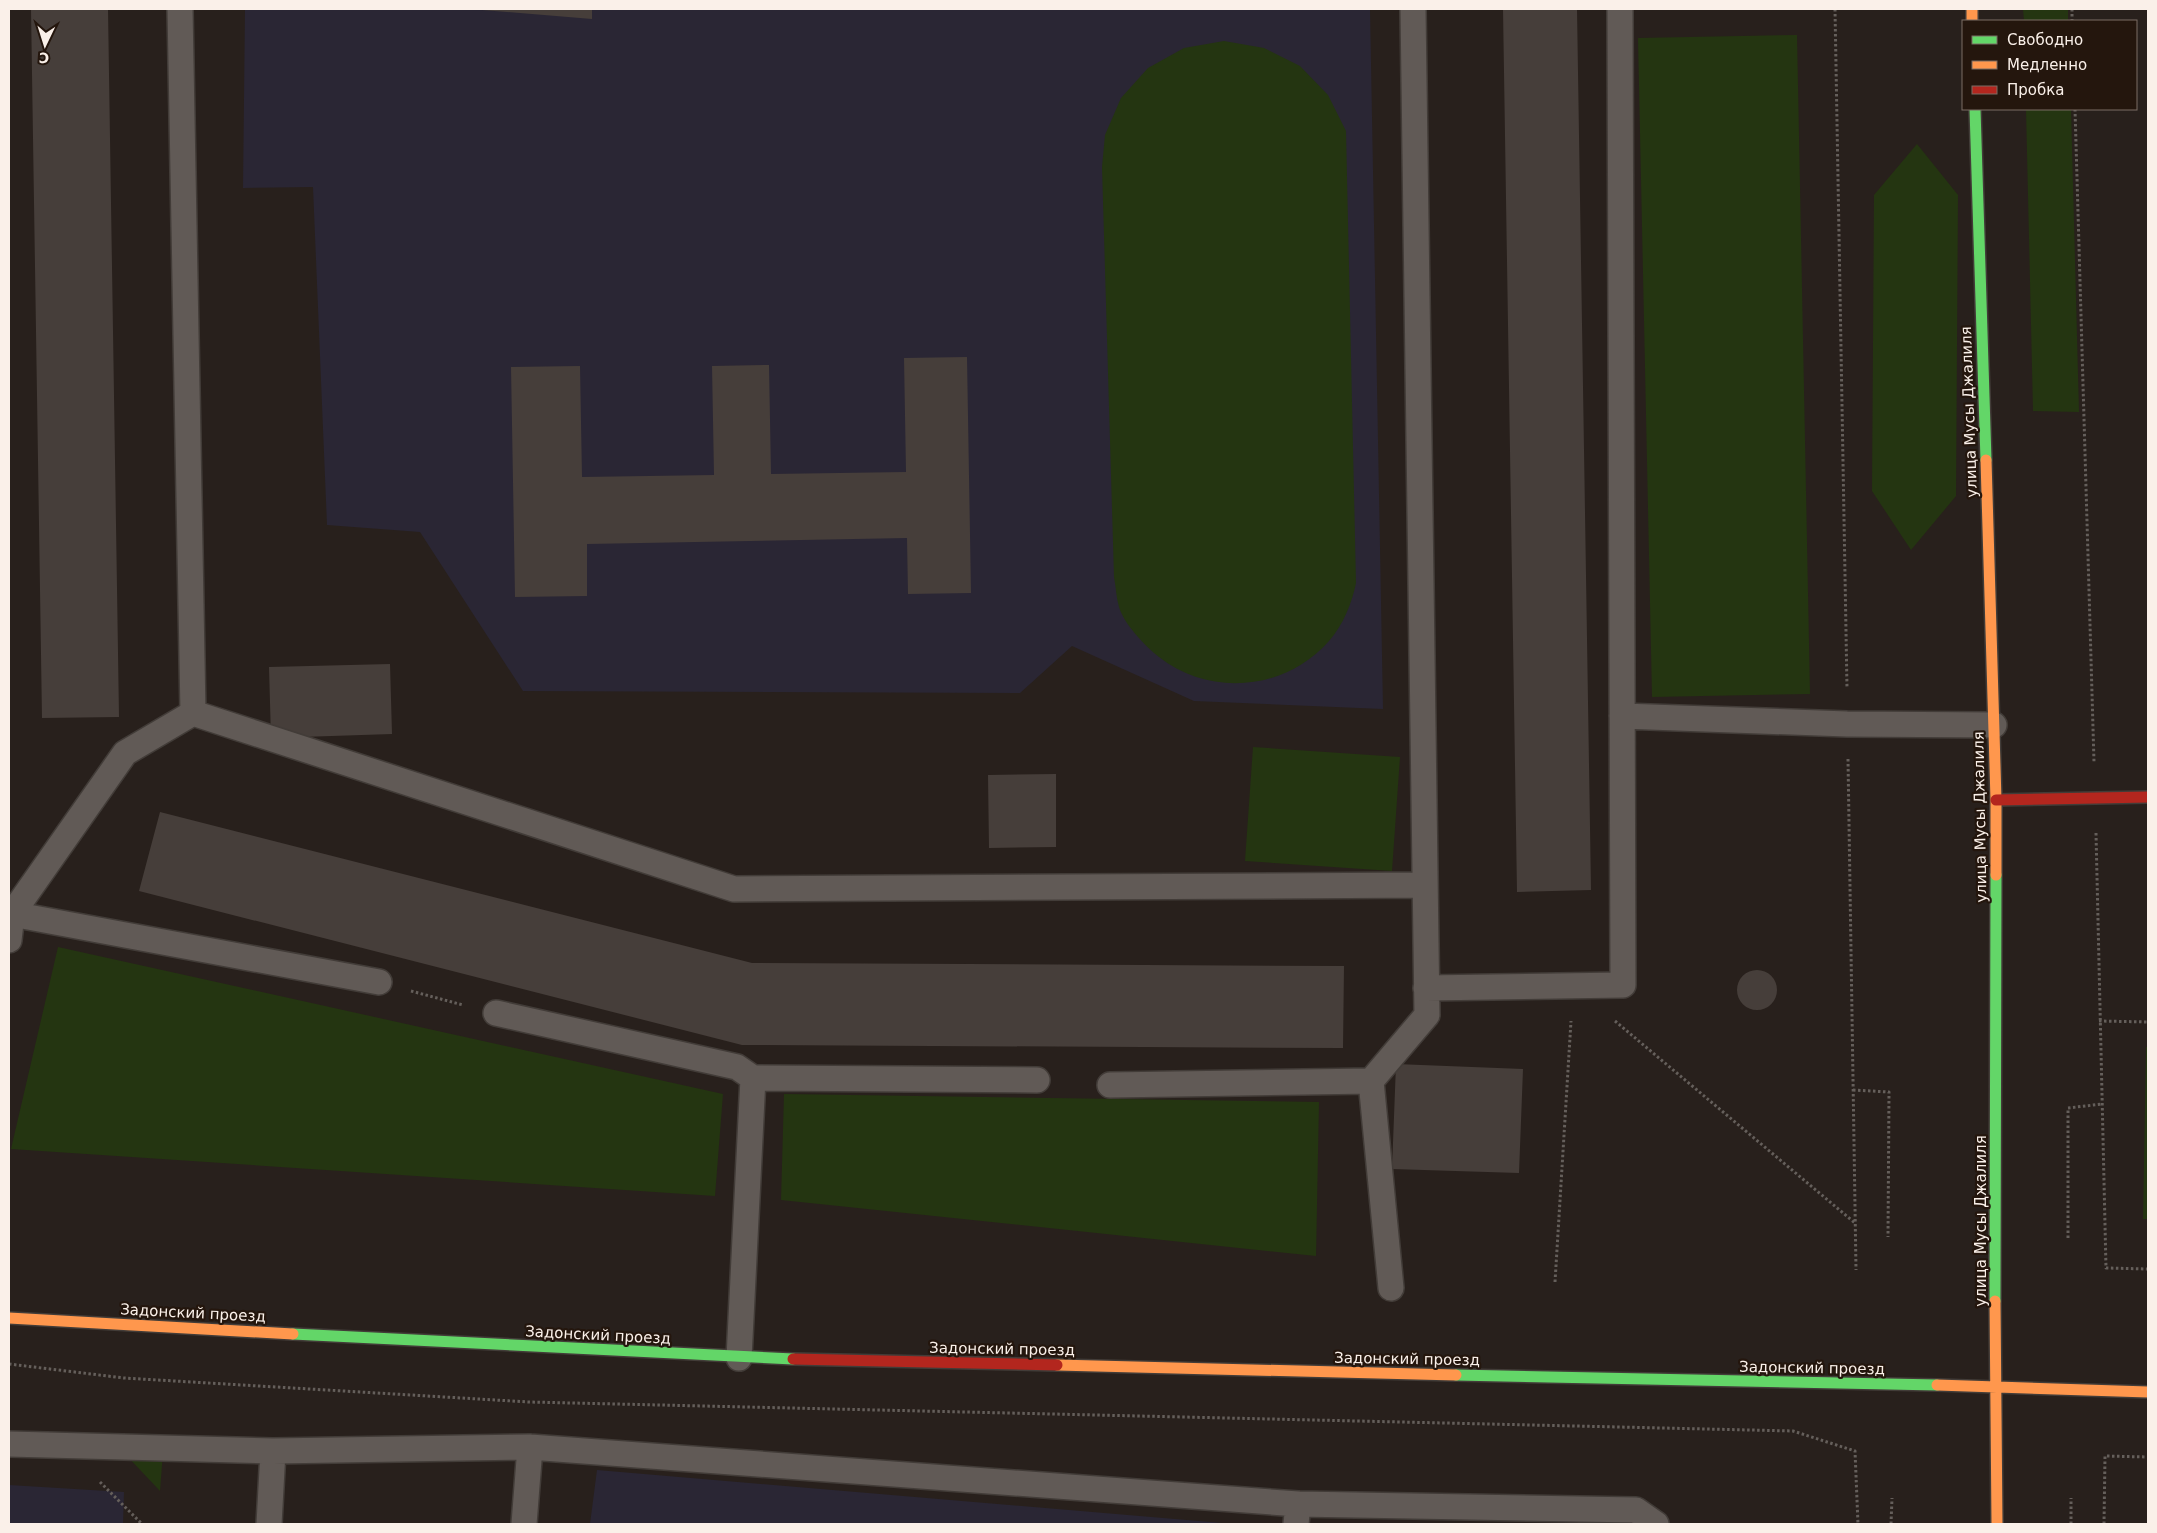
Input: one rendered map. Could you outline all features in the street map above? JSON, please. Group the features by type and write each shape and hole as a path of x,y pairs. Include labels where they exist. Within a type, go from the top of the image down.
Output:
{"street":[{"name":"улица Мусы Джалиля","path":"1975,110 1996,800 1995,1386 1997,1524"},
{"path":"1996,800 2148,797"},
{"name":"Задонский проезд","path":"9,1318 738,1358 1995,1386 2148,1392"}],"lane":[{"path":"180,9 193,713"},
{"path":"1391,1288 1371,1081 1427,1015 1413,9"},
{"path":"1426,988 1623,985 1620,9"},
{"path":"9,940 10,908 125,752 193,713 734,889 1425,885"},
{"path":"1622,716 1847,724 1994,725"},
{"path":"10,908 379,982"},
{"path":"496,1013 737,1067 753,1078 1037,1080"},
{"path":"738,1358 753,1078"},
{"path":"1110,1085 1371,1081"},
{"path":"9,1444 273,1451 530,1447 1297,1514 1554,1517 1636,1510 1656,1524"},
{"path":"524,1524 530,1447"},
{"path":"269,1524 273,1451"}],"path":[{"path":"1835,9 1847,682"},
{"path":"2074,110 2095,798 2106,1268 2148,1269"},
{"path":"1848,757 1856,1270"},
{"path":"379,982 496,1013"},
{"path":"1573,985 1856,1224"},
{"path":"1555,1282 1573,985"},
{"path":"2099,1022 2148,1022"},
{"path":"1853,1090 1889,1092 1888,1237"},
{"path":"2068,1238 2068,1108 2102,1104"},
{"path":"9,1364 124,1378 528,1402 1793,1431 1855,1451 1858,1524"},
{"path":"63,1446 142,1524"},
{"path":"2104,1524 2105,1456 2148,1457"},
{"path":"1892,1498 1892,1524"},
{"path":"2071,1498 2071,1524"}],"shaded area":[{"path":"245,9 1370,9 1383,709 1194,701 1072,646 1020,693 523,691 420,532 327,525 313,187 243,188"},
{"path":"597,1470 1222,1523 1222,1524 590,1524"},
{"path":"9,1485 124,1492 123,1524 9,1524"}],"green space":[{"path":"2023,9 2068,9 2068,20 2024,20"},
{"path":"1797,35 1810,694 1652,697 1638,38"},
{"path":"1224,41 1264,48 1300,66 1328,95 1346,131 1356,583 1349,606 1339,628 1329,641 1311,658 1291,670 1269,679 1247,683 1224,683 1201,678 1179,670 1159,657 1142,641 1125,620 1118,603 1114,577 1102,167 1105,135 1121,98 1148,68 1184,48"},
{"path":"2026,110 2071,110 2079,412 2033,411"},
{"path":"1917,144 1958,195 1956,496 1911,550 1872,491 1874,195"},
{"path":"1253,747 1400,757 1392,871 1245,861"},
{"path":"58,947 723,1094 715,1196 11,1149"},
{"path":"2146,1047 2148,1047 2148,1219 2143,1219"},
{"path":"784,1094 1319,1102 1316,1256 781,1200"},
{"path":"107,1435 164,1439 160,1491"}],"building":[{"path":"31,9 108,9 119,717 42,718"},
{"path":"470,9 592,9 592,19"},
{"path":"1503,9 1577,9 1591,890 1517,892"},
{"path":"967,357 971,593 908,594 907,538 587,544 587,596 515,597 511,367 580,366 582,477 714,475 712,366 769,365 771,474 906,472 904,358"},
{"path":"390,664 392,734 271,738 269,667"},
{"path":"1056,774 1056,847 989,848 988,775"},
{"path":"160,812 752,963 1344,966 1343,1048 742,1045 139,891"},
{"path":"1753,970 1761,970 1768,973 1774,979 1777,990 1774,1001 1768,1007 1761,1010 1753,1010 1746,1007 1740,1001 1737,994 1737,986 1740,979 1746,973"},
{"path":"1396,1064 1523,1069 1519,1173 1392,1169"}],"traffic: fast":[{"path":"1975,110 1986,460"},
{"path":"1995,1301 1996,875"},
{"path":"293,1334 793,1359"},
{"path":"1456,1375 1937,1385"}],"traffic: slow":[{"path":"1972,9 1972,20"},
{"path":"1986,460 1996,800 1996,875"},
{"path":"1995,1301 1997,1524"},
{"path":"9,1318 293,1334"},
{"path":"1057,1365 1456,1375"},
{"path":"1937,1385 2148,1392"}],"traffic: jam":[{"path":"1996,800 2148,797"},
{"path":"793,1359 1057,1365"}]}
